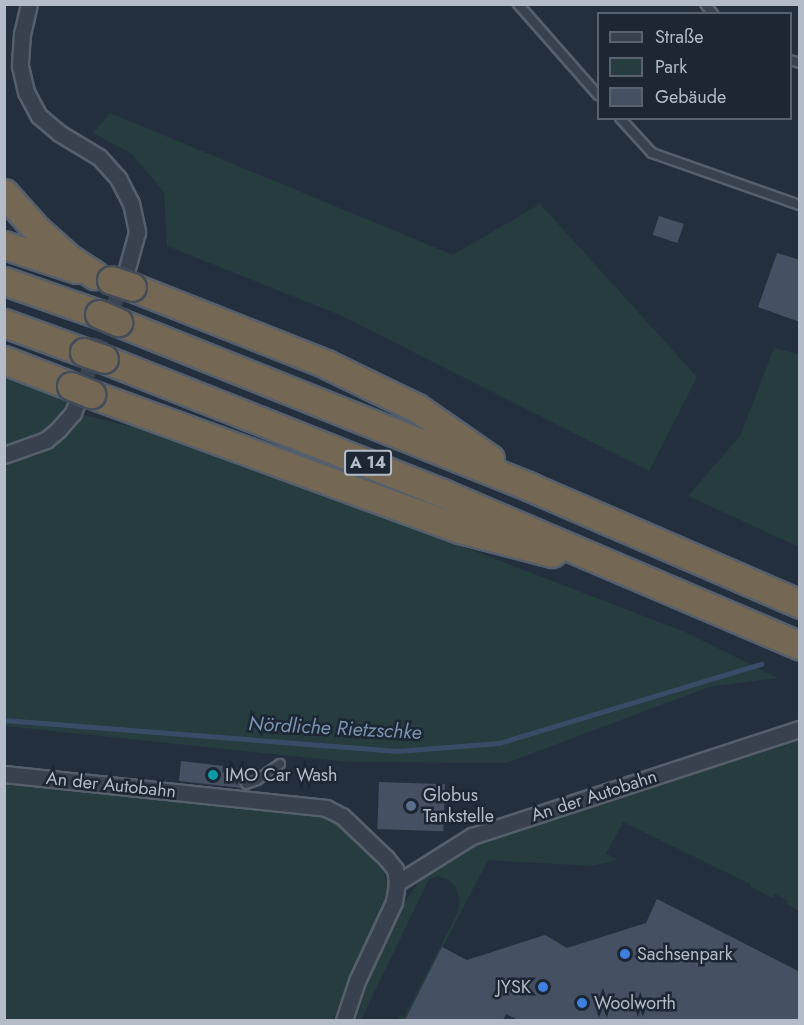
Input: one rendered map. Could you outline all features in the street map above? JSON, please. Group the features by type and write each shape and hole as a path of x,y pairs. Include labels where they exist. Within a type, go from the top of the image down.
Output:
{"highway":[{"path":"4,193 54,244 116,279"},
{"path":"4,245 116,279 326,364 417,408 530,488"},
{"name":"A 14","path":"4,281 108,318 530,488 800,604"},
{"name":"A 14","path":"4,323 221,404 630,571 800,646"},
{"path":"4,360 80,394 460,529 630,571"}],"street":[{"path":"29,4 22,34 20,66 26,92 39,116 58,133 99,157 118,178 131,203 137,232 116,279"},
{"path":"4,455 46,440 66,422 80,394"},
{"name":"An der Autobahn","path":"4,774 326,808 342,816 386,858 395,869 397,883 472,836 800,729"},
{"path":"344,1020 357,981 394,902 397,883"}],"lane":[{"path":"518,4 597,93"},
{"path":"622,120 652,153 800,205"},
{"path":"246,784 263,777 280,764"}],"green space":[{"path":"110,113 453,255 540,204 697,377 649,471 342,316 167,246 164,192 132,154 93,133"},
{"path":"774,348 799,354 799,547 688,496 740,436"},
{"path":"5,377 69,403 63,414 43,433 5,446"},
{"path":"84,415 185,440 685,632 778,678 709,687 507,763 349,762 5,726 5,467 68,437"},
{"path":"799,736 799,911 787,904 788,901 775,894 772,898 751,887 750,884 623,822 606,854 618,860 591,866 488,860 405,1020 399,1020 399,1015 404,1017 456,916 460,900 456,888 450,881 438,876 429,879 361,1020 357,1020 371,968 401,907 418,883 440,863 464,848 490,838"},
{"path":"4,781 322,815 346,828 383,868 388,887 383,909 349,978 333,1020 5,1020"}],"building":[{"path":"659,216 684,224 678,243 653,235"},
{"path":"777,253 800,260 800,322 758,307"},
{"name":"IMO Car Wash","path":"181,761 223,766 222,772 247,775 240,782 242,788 179,781"},
{"name":"Globus Tankstelle","path":"379,782 445,784 443,831 377,829"},
{"name":"Sachsenpark","path":"657,899 800,972 800,1020 518,1020 506,1014 503,1020 405,1020 442,947 467,960 545,935 567,948 646,923"}],"waterway":[{"name":"Nördliche Rietzschke","path":"4,720 397,751 499,743 761,664"}],"tunnel":[{"path":"79,396 124,278"}],"place":[{"name":"IMO Car Wash","path":"213,775"},
{"name":"Globus Tankstelle","path":"411,806"},
{"name":"Sachsenpark","path":"625,954"},
{"name":"JYSK","path":"543,987"},
{"name":"Woolworth","path":"582,1003"}]}
